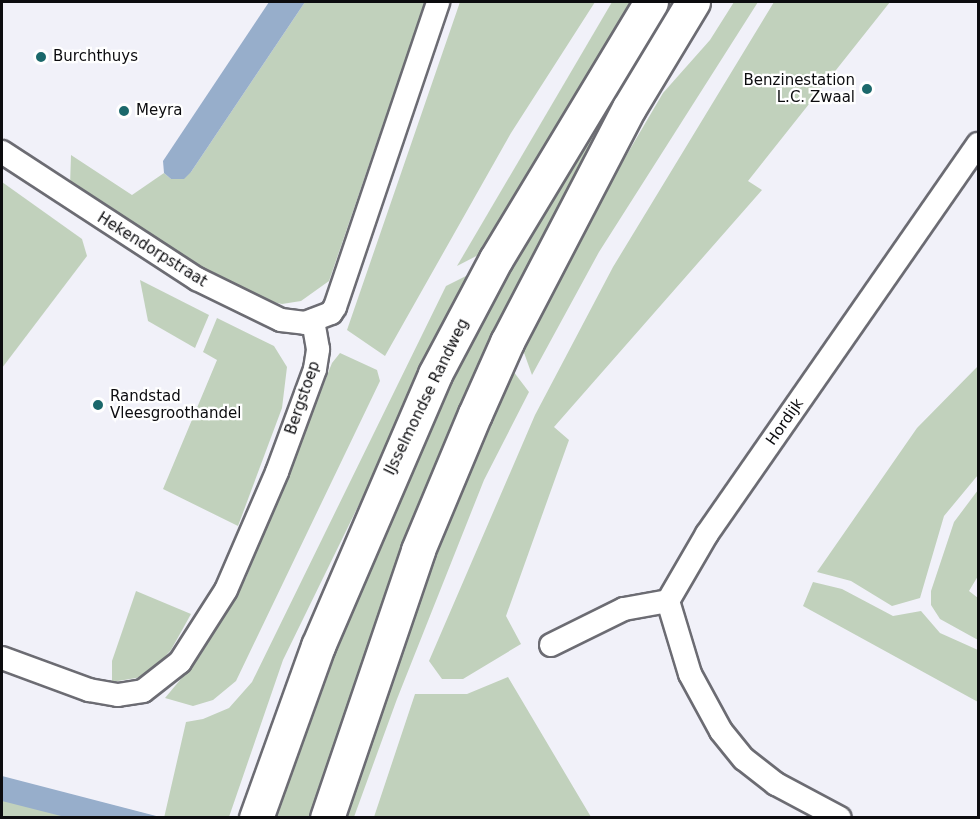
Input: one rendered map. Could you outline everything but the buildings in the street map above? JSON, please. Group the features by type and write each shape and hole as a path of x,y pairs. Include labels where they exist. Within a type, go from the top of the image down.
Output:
{"main road":[{"name":"IJsselmondse Randweg","path":"256,818 318,646 382,490 435,374 496,259 651,2"},
{"path":"327,818 418,550 507,342 629,108 693,2"}],"street":[{"path":"313,320 331,313 335,307 438,2"},
{"name":"Hordijk","path":"668,601 707,534 978,144"},
{"name":"Hekendorpstraat","path":"2,152 197,279 280,320 305,323 313,320"},
{"name":"Bergstoep","path":"2,658 89,690 118,695 143,691 180,662 207,624 249,542 315,369 318,349 313,320"},
{"path":"551,645 624,609 668,601 690,674 721,731 744,759 776,784 840,818"}],"green space":[{"path":"305,2 425,2 329,281 301,301 282,304 264,300 182,262 70,186 71,155 132,195 164,173 171,179 191,172"},
{"path":"460,2 595,2 511,133 385,356 347,330"},
{"path":"612,2 637,2 486,251 457,266"},
{"path":"667,2 676,2 651,39 316,817 276,818 319,690 407,470 501,285"},
{"path":"734,2 758,2 599,252 532,375 523,350 579,236 663,93 710,40"},
{"path":"774,2 890,2 748,181 762,190 554,427 569,440 506,616 521,644 463,679 442,679 429,661 535,415 613,267"},
{"path":"2,182 82,239 87,256 2,368"},
{"path":"472,273 283,660 229,817 164,818 186,722 203,719 229,708 252,682 446,286"},
{"path":"140,280 209,315 195,348 148,321"},
{"path":"217,318 274,346 287,367 282,408 238,526 163,489 217,360 203,352"},
{"path":"340,353 377,370 380,381 236,681 213,700 193,706 165,698 200,656 246,578 332,363"},
{"path":"978,366 978,475 944,516 920,598 892,606 851,581 817,572 917,428"},
{"path":"510,367 529,392 484,480 397,699 354,817 343,818 412,603"},
{"path":"978,490 978,576 969,591 978,598 978,640 940,619 931,605 931,591 954,522"},
{"path":"813,582 842,589 893,616 921,611 940,633 978,650 978,702 803,606"},
{"path":"136,591 191,614 171,650 155,668 142,677 112,682 112,661"},
{"path":"508,677 591,817 374,817 415,694 467,694"},
{"path":"2,777 158,817 2,817"}],"water":[{"path":"269,2 305,2 191,172 184,179 171,179 164,173 163,161"},
{"path":"2,776 160,817 65,817 2,801"}],"place":[{"name":"Burchthuys","path":"41,57"},
{"name":"Benzinestation L.C. Zwaal","path":"867,89"},
{"name":"Meyra","path":"124,111"},
{"name":"Randstad Vleesgroothandel","path":"98,405"}]}
